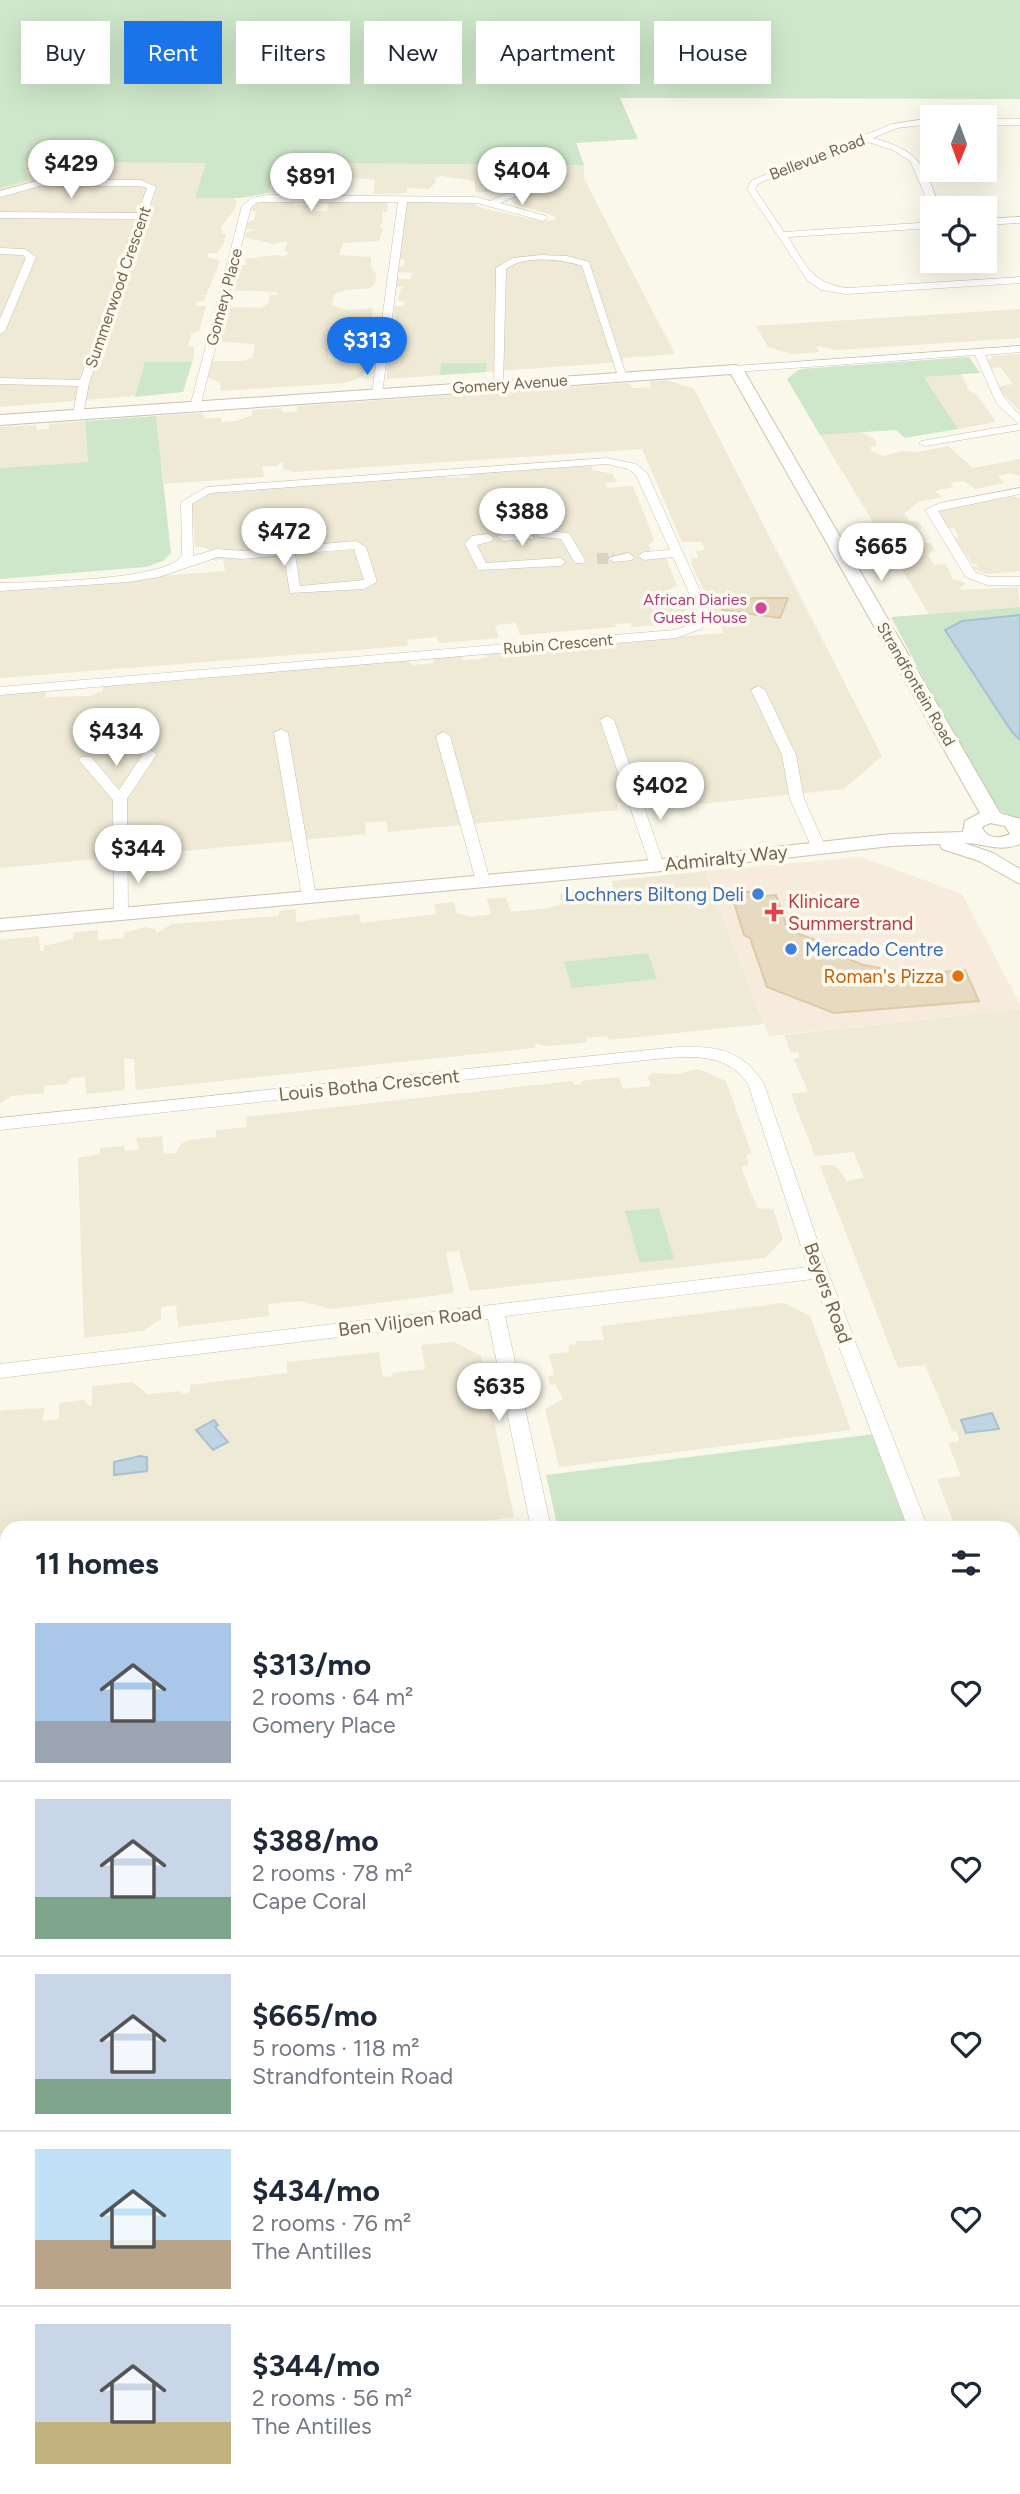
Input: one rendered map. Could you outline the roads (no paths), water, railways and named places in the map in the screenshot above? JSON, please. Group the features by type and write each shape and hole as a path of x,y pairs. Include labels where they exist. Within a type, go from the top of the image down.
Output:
{"street":[{"path":"998,121 1020,122"},
{"name":"Bellevue Road","path":"920,122 904,123 864,138 755,183 751,189 811,279 830,290 1020,280"},
{"path":"864,138 901,148 914,156 931,196"},
{"name":"Summerwood Crescent","path":"0,194 40,183 147,183 152,191 84,383 78,415"},
{"path":"493,203 539,183"},
{"name":"Gomery Place","path":"195,407 249,203 267,198 403,199"},
{"path":"377,394 403,199 464,198 493,203 543,218"},
{"path":"0,215 142,216"},
{"path":"997,221 1020,220"},
{"path":"781,234 920,226"},
{"path":"0,251 25,252 31,257 0,331"},
{"path":"498,385 501,268 507,262 526,259 567,259 586,264 623,376"},
{"name":"Gomery Avenue","path":"0,420 1020,349"},
{"path":"978,352 991,372 992,390 999,402 1020,424"},
{"name":"Strandfontein Road","path":"736,369 992,817 1004,833 1019,871"},
{"path":"0,381 84,383"},
{"path":"925,443 1020,424"},
{"name":"Rubin Crescent","path":"0,691 676,634 696,626 704,613 642,472 621,463 593,461 207,490 190,499 185,507 187,548 183,563"},
{"path":"1020,491 931,510 970,574 987,581 1020,581"},
{"path":"544,535 565,536 578,560 597,559"},
{"path":"503,537 528,536"},
{"path":"488,538 476,539 471,544 482,567 560,562"},
{"path":"0,587 147,576 217,554 358,545 370,583 294,590 289,551"},
{"path":"644,556 679,553"},
{"path":"614,558 628,557"},
{"path":"758,690 789,755 797,799 818,845"},
{"path":"607,720 656,860"},
{"path":"281,733 309,896"},
{"path":"443,736 480,879"},
{"path":"121,914 120,799 150,754"},
{"path":"86,760 120,799"},
{"name":"Admiralty Way","path":"818,845 1004,833"},
{"name":"Admiralty Way","path":"0,925 818,845 1004,833"},
{"path":"891,840 970,850 1019,871"},
{"name":"Louis Botha Crescent","path":"0,1124 646,1055 706,1052 737,1061"},
{"name":"Beyers Road","path":"737,1061 750,1072 756,1084 819,1272 915,1521"},
{"name":"Ben Viljoen Road","path":"0,1371 819,1272"},
{"path":"495,1310 540,1521"}],"water":[{"path":"1020,615 1020,740 1012,732 945,630 962,621"},
{"path":"992,1413 999,1429 966,1433 961,1420"},
{"path":"214,1420 218,1425 215,1427 228,1442 213,1450 196,1430"},
{"path":"147,1457 147,1471 114,1475 114,1462"}],"tunnel":[{"path":"597,559 614,558"}],"place":[{"name":"African Diaries Guest House","path":"761,608"},
{"name":"Lochners Biltong Deli","path":"758,894"},
{"name":"Klinicare Summerstrand","path":"774,912"},
{"name":"Mercado Centre","path":"791,949"},
{"name":"Roman's Pizza","path":"958,976"}]}
